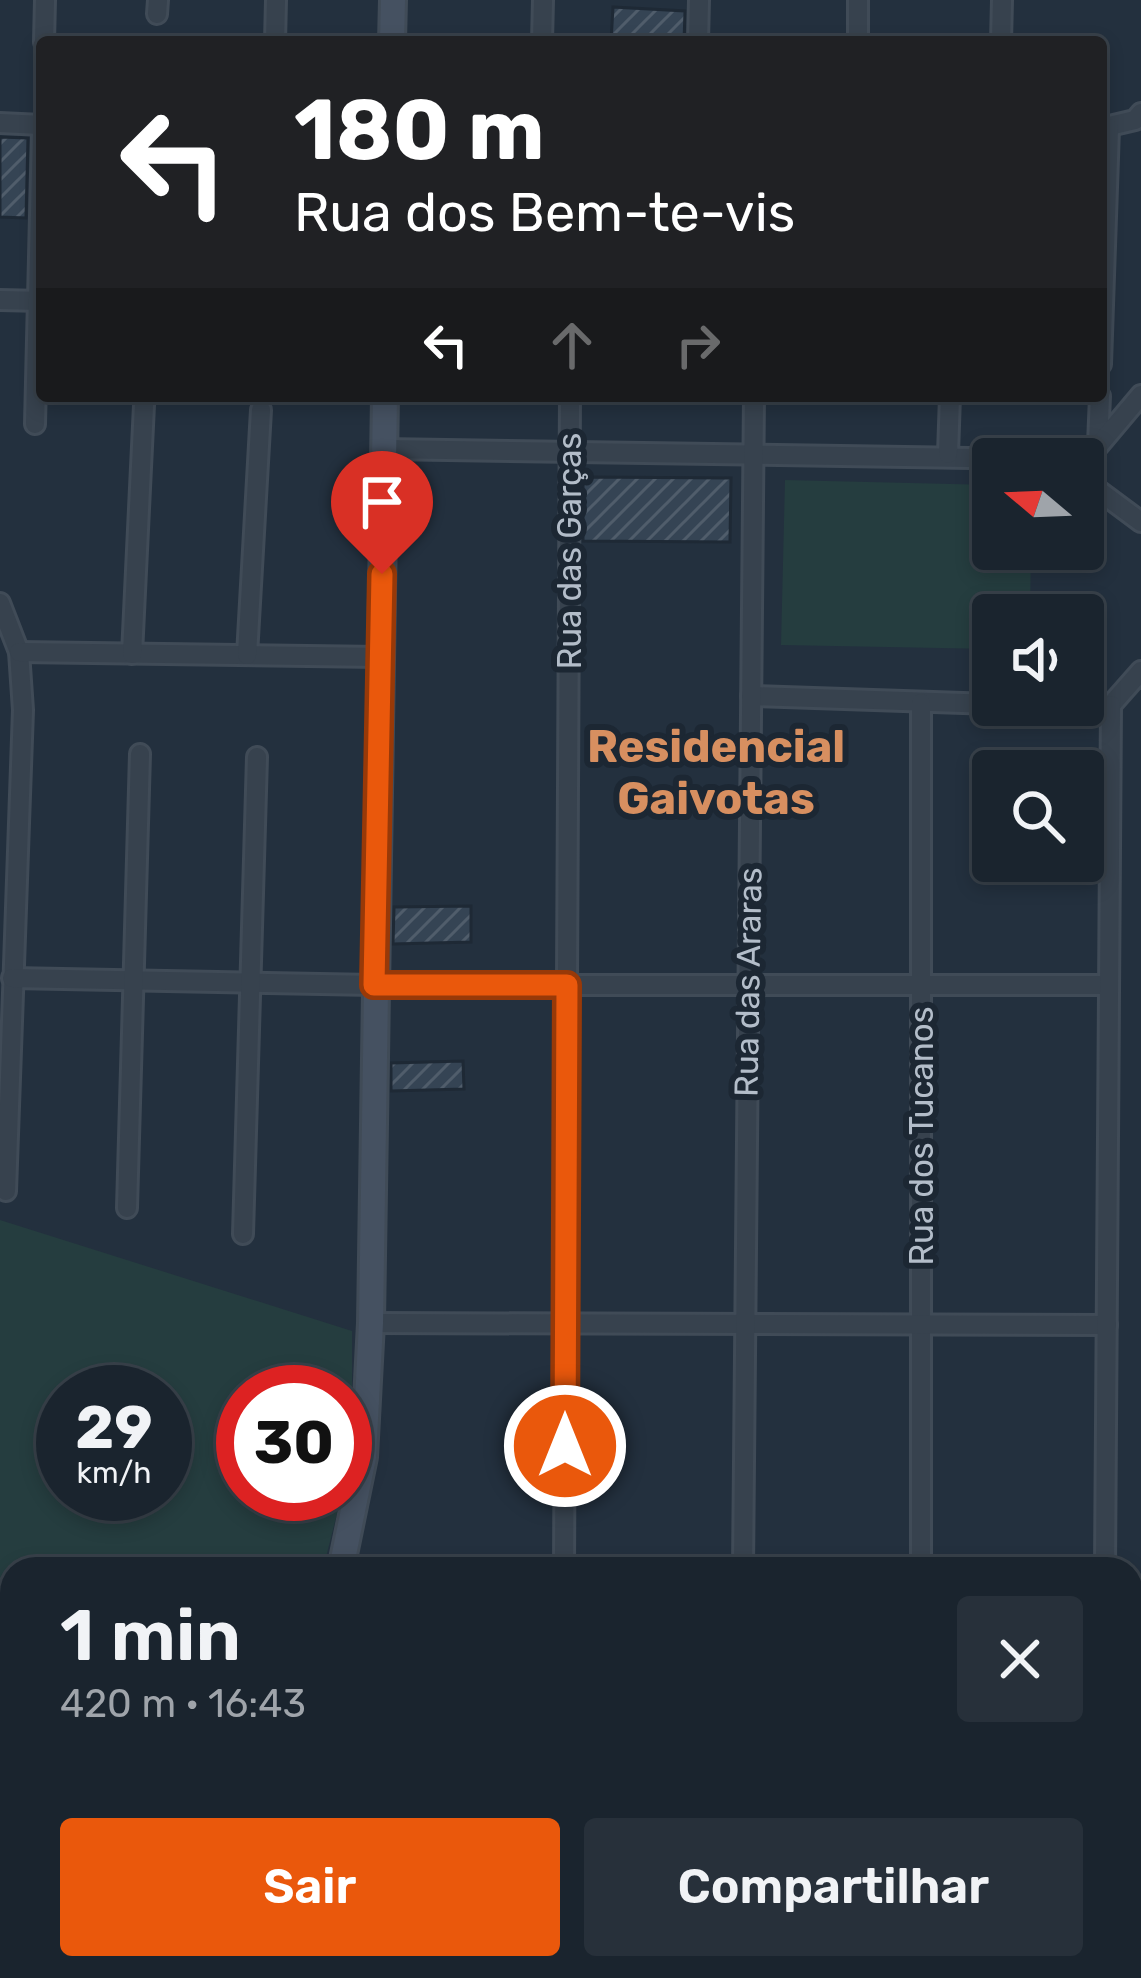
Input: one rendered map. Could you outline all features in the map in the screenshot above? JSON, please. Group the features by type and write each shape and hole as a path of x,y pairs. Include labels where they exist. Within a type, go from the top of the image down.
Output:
{"main road":[{"path":"392,36 393,0"},
{"path":"343,1557 364,1457 370,1324 385,402"}],"street":[{"path":"44,36 45,0"},
{"path":"275,36 276,0"},
{"path":"542,36 543,0"},
{"path":"698,36 699,0"},
{"path":"858,0 858,36"},
{"path":"1001,36 1002,0"},
{"path":"1107,127 1141,113"},
{"path":"0,123 36,127"},
{"path":"0,301 36,301"},
{"path":"1103,438 1141,395"},
{"path":"35,424 36,399"},
{"name":"Rua das Garças","path":"564,1557 570,402"},
{"name":"Rua das Araras","path":"743,1557 754,402"},
{"path":"948,454 950,402"},
{"path":"1098,438 1100,402"},
{"path":"132,654 144,405"},
{"path":"247,655 261,410"},
{"path":"384,449 972,455"},
{"path":"1104,495 1141,522"},
{"path":"0,603 19,652 23,710 6,1191"},
{"path":"19,652 380,657"},
{"path":"1105,1557 1111,706 1141,671"},
{"path":"751,696 972,704"},
{"name":"Rua dos Tucanos","path":"921,703 921,1557"},
{"path":"1104,706 1111,706"},
{"path":"127,1208 140,754"},
{"path":"243,1234 257,757"},
{"path":"12,978 374,985 1109,985"},
{"path":"370,1324 1107,1324"}],"green space":[{"path":"785,480 972,484 972,570 1031,570 1030,594 972,594 972,649 781,645"},
{"path":"0,1220 352,1331 352,1365 216,1365 216,1521 335,1521 326,1557 0,1557"}],"building":[{"path":"613,7 685,11 684,36 611,36"},
{"path":"0,137 28,138 26,218 0,217"},
{"path":"583,477 731,478 730,542 583,541"},
{"path":"471,906 471,942 393,944 394,907"},
{"path":"463,1061 464,1089 391,1091 391,1063"}],"district":[{"name":"Residencial Gaivotas","path":"716,772"}],"route":[{"path":"382,574 374,985 567,985 565,1446"}]}
